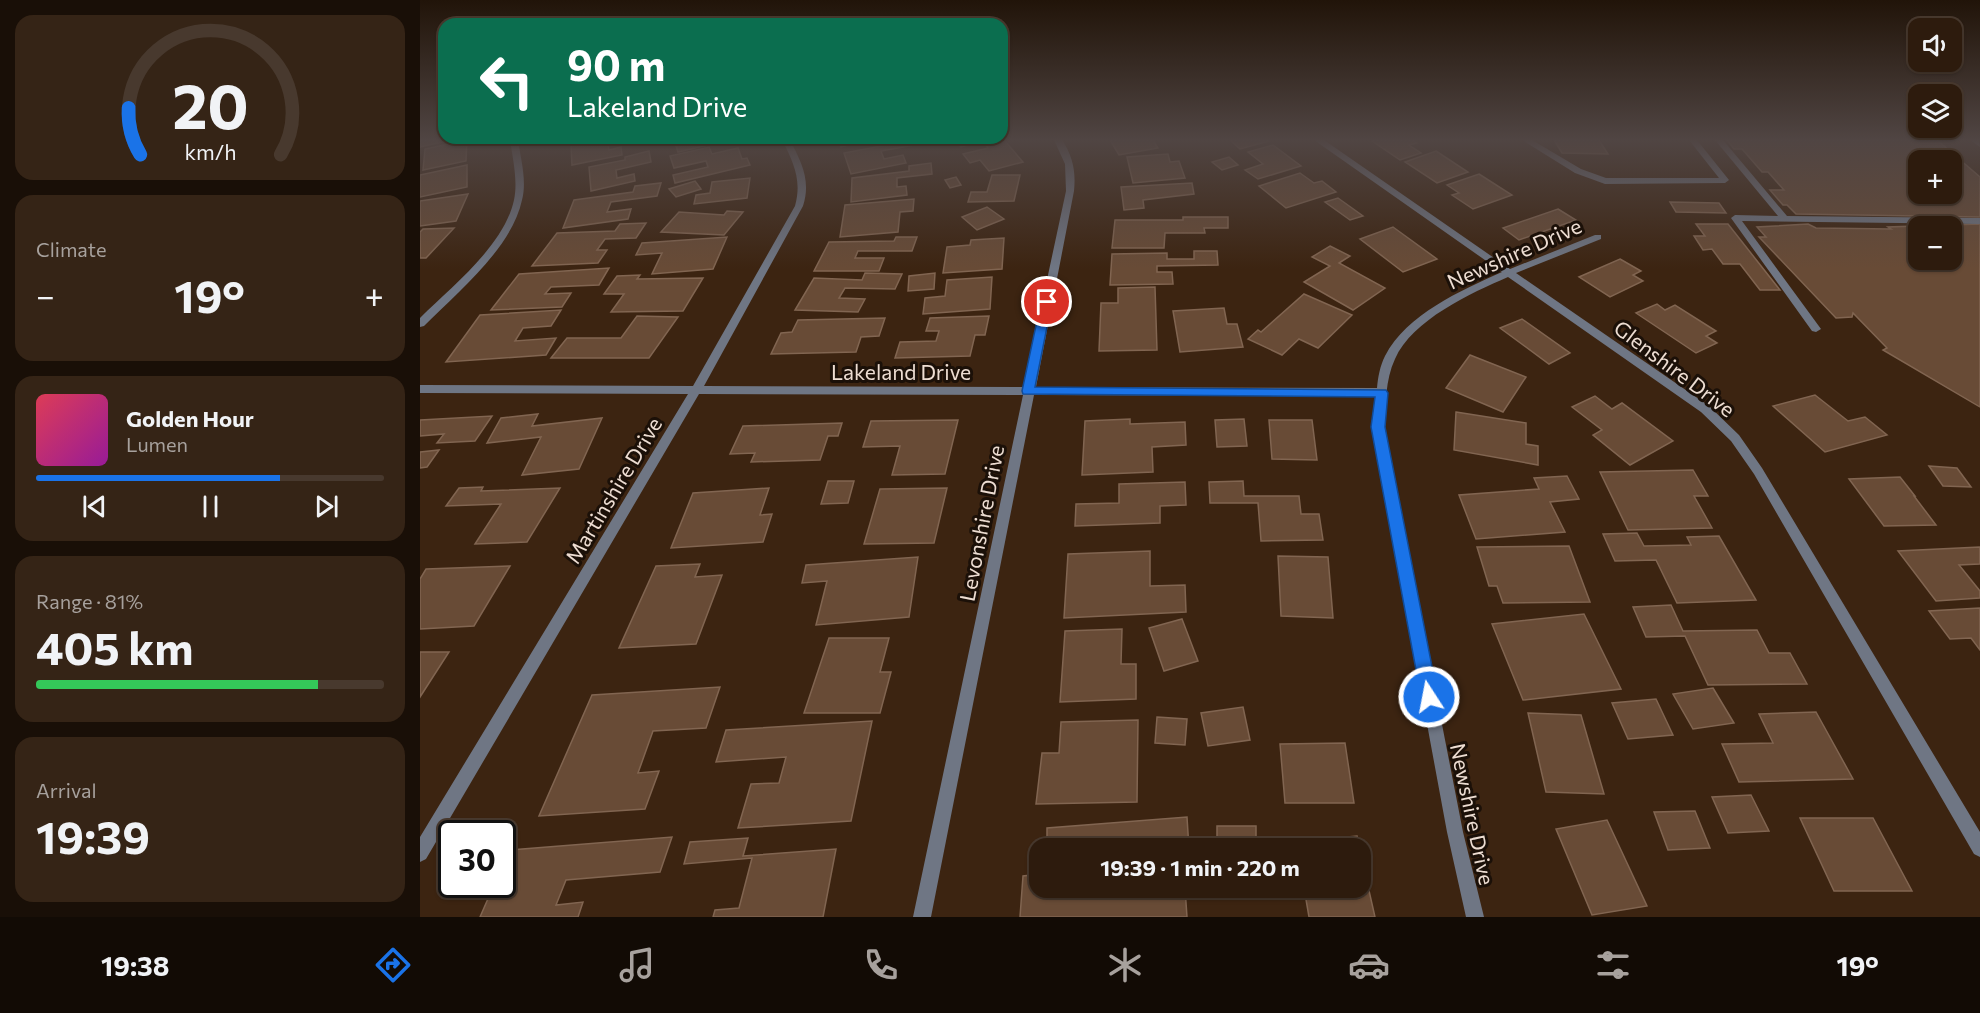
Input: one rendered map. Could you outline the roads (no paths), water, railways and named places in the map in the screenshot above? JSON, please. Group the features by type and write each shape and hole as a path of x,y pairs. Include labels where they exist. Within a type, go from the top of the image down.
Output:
{"street":[{"path":"420,324 507,229 515,213 519,192 518,183"},
{"name":"Martinshire Drive","path":"420,853 696,390 803,200 804,183"},
{"name":"Levonshire Drive","path":"922,917 1071,183"},
{"name":"Glenshire Drive","path":"1380,183 1705,409 1735,438 1758,471 1980,848"},
{"path":"1755,183 1785,219"},
{"path":"1816,329 1735,218 1980,221"},
{"name":"Newshire Drive","path":"1474,917 1455,832 1378,427 1382,393 1391,355 1420,321 1460,295 1598,237"},
{"name":"Lakeland Drive","path":"420,389 1382,393"}]}
